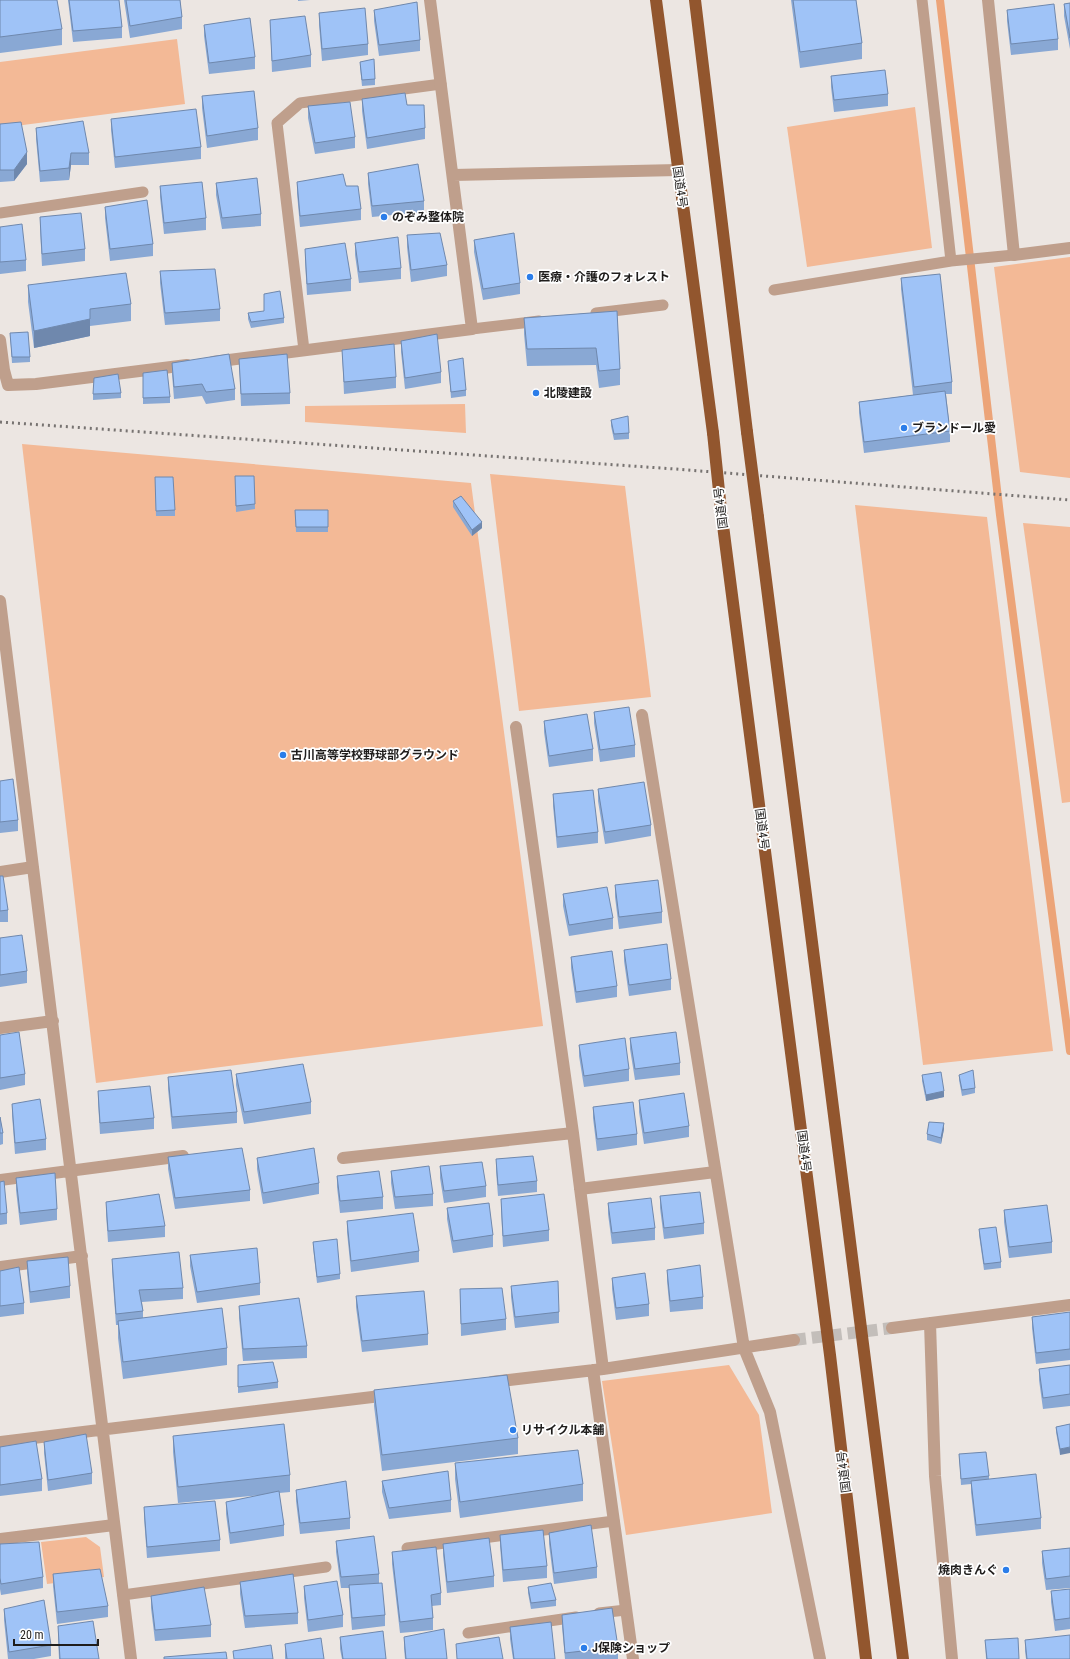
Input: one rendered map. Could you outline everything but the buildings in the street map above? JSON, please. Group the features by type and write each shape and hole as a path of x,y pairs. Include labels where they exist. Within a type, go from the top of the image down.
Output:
{"highway":[{"name":"国道4号","path":"656,0 713,433 721,510 830,1355 866,1659"},
{"path":"695,0 747,432 903,1659"}],"street":[{"path":"0,340 4,370 8,385 36,384 472,329 430,0"},
{"path":"988,0 1014,255 1070,248"},
{"path":"453,175 678,170"},
{"path":"0,601 82,1256 101,1430 131,1659"},
{"path":"642,714 744,1348 770,1412 820,1659"},
{"path":"516,727 573,1133 614,1521 633,1659"},
{"path":"0,872 33,867"},
{"path":"0,1028 52,1021"},
{"path":"343,1158 573,1133"},
{"path":"0,1180 196,1154"},
{"path":"580,1189 715,1172"},
{"path":"0,1267 82,1256"},
{"path":"892,1328 1070,1305"},
{"path":"930,1323 935,1476 952,1659"},
{"path":"482,1383 598,1369 794,1340"},
{"path":"0,1442 403,1393"},
{"path":"0,1539 114,1525"}],"lane":[{"path":"922,0 956,261"},
{"path":"304,350 277,124 300,103 441,84"},
{"path":"0,213 143,192"},
{"path":"774,290 956,261 1014,255"},
{"path":"587,314 663,305"},
{"path":"472,329 549,319"},
{"path":"407,1548 614,1521"},
{"path":"123,1594 326,1567"},
{"path":"468,1633 626,1610"}],"shaded area":[{"path":"177,39 185,104 0,128 0,62"},
{"path":"915,107 932,248 807,267 787,127"},
{"path":"1070,257 1070,478 1020,472 994,267"},
{"path":"465,404 466,433 305,422 305,406"},
{"name":"古川高等学校野球部グラウンド","path":"22,444 471,483 543,1026 96,1083"},
{"path":"490,474 625,486 651,697 519,711"},
{"path":"855,505 987,517 1053,1051 923,1065"},
{"path":"1023,523 1070,527 1070,802 1062,803"},
{"path":"729,1365 759,1415 772,1513 626,1535 602,1381"},
{"path":"86,1537 100,1547 104,1577 47,1584 41,1542"}],"waterway":[{"path":"940,0 1000,515 1070,1051"}],"tunnel":[{"path":"794,1340 892,1328"}],"railway":[{"path":"0,422 675,469 1070,500"}],"place":[{"name":"のぞみ整体院","path":"384,217"},
{"name":"医療・介護のフォレスト","path":"530,277"},
{"name":"北陵建設","path":"536,393"},
{"name":"ブランドール愛","path":"904,428"},
{"name":"古川高等学校野球部グラウンド","path":"283,755"},
{"name":"リサイクル本舗","path":"513,1430"},
{"name":"焼肉きんぐ","path":"1006,1570"},
{"name":"J保険ショップ","path":"584,1648"}]}
